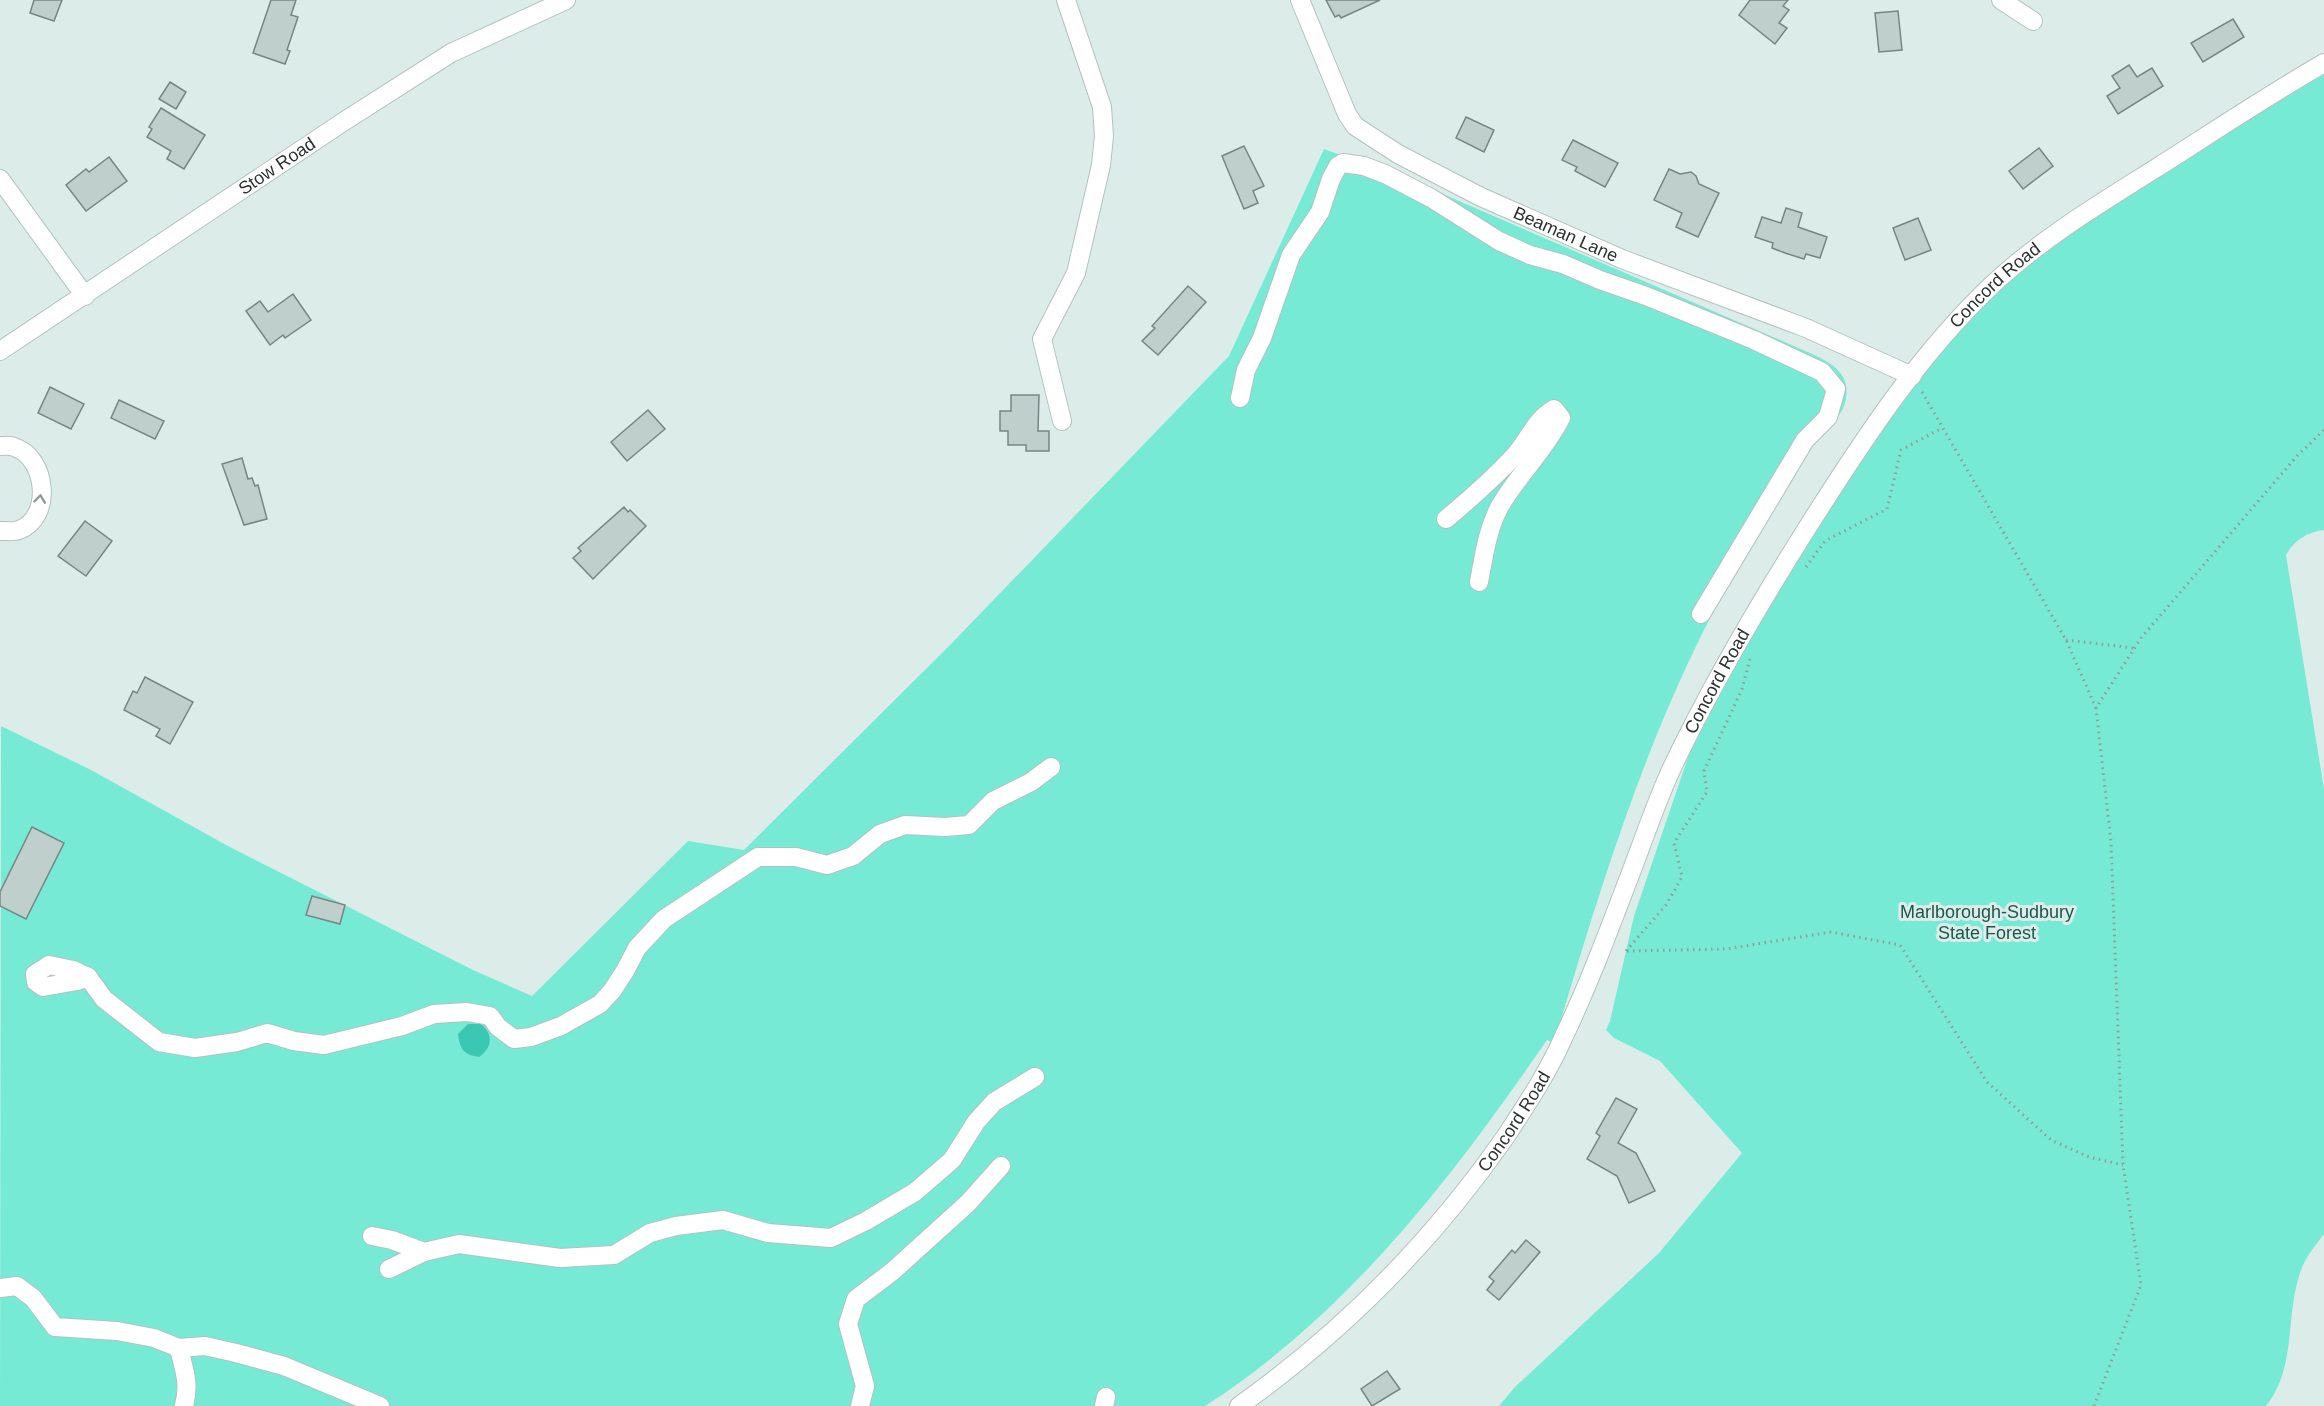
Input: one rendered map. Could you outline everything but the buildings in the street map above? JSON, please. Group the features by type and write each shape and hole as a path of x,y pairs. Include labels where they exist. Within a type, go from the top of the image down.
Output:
{"street":[{"name":"Stow Road","path":"0,351 412,76 451,53 566,0"},
{"path":"1062,421 1042,339 1076,273 1101,165 1104,136 1102,107 1066,0"},
{"name":"Beaman Lane","path":"1300,0 1347,114 1355,126 1398,154 1481,197 1622,259 1806,328 1912,376"},
{"path":"2001,0 2033,21"},
{"name":"Concord Road","path":"1239,1406 1279,1378 1378,1291 1467,1189 1515,1121 1563,1041 1603,944 1654,809 1714,688 1770,588 1836,482 1912,376 1990,287 2055,234 2228,121 2324,63"},
{"path":"1240,398 1246,370 1262,338 1291,255 1320,213 1331,179 1338,166 1343,163 1365,166 1385,174 1431,198 1499,241 1530,255 1563,264 1754,340 1822,372 1836,389 1828,417 1805,440 1701,614"},
{"path":"0,179 85,296"},
{"path":"1446,519 1465,504 1516,453 1542,416 1554,409 1561,418 1551,438 1500,506 1487,538 1479,582"},
{"path":"0,446 14,446 24,453 35,464 41,485 38,513 30,522 19,530 0,531"},
{"path":"88,977 104,999 159,1042 195,1048 237,1042 267,1033 294,1041 324,1045 402,1026 434,1014 467,1012 490,1016 498,1027 514,1039 531,1037 561,1026 600,1004 612,991 637,948 664,920 758,856 796,857 827,865 853,856 880,834 905,825 945,827 969,825 993,801 1031,782 1051,767"},
{"path":"389,1269 424,1252 459,1244 560,1258 614,1255 650,1233 676,1226 723,1220 768,1233 831,1238 866,1221 915,1192 952,1160 976,1122 994,1102 1035,1077"},
{"path":"860,1406 865,1386 848,1324 856,1299 893,1271 968,1203 1001,1166"},
{"path":"372,1236 392,1240 424,1252"},
{"path":"0,1288 17,1286 33,1298 55,1327 126,1333 154,1338 178,1348 205,1346 284,1366 380,1406"},
{"path":"178,1348 187,1375 184,1406"}],"path":[{"path":"1912,376 2066,640 2096,708 2111,842 2123,1165 2141,1285 2094,1406"},
{"path":"1805,569 1825,541 1887,509 1901,450 1942,428"},
{"path":"2096,708 2134,648 2289,465 2324,430"},
{"path":"2066,640 2134,648"},
{"path":"1626,951 1666,905 1682,877 1674,843 1707,792 1704,771 1742,689 1751,656"},
{"path":"1603,944 1626,951 1726,949 1831,932 1900,945 1987,1082 2051,1140 2089,1158 2123,1165"}],"green space":[{"name":"Marlborough-Sudbury State Forest","path":"2324,67 2324,530 2302,538 2286,555 2324,789 2324,1234 2307,1258 2300,1273 2286,1358 2276,1391 2266,1406 1499,1406 1515,1387 1659,1253 1742,1153 1660,1061 1614,1038 1606,1030 1634,916 1697,731 1756,615 1903,399 1989,295 2020,266"},
{"path":"1324,149 1422,185 1813,354 1838,370 1844,378 1846,387 1845,405 1842,411 1813,445 1785,487 1718,604 1680,680 1620,833 1554,1043 1547,1040 1511,1092 1435,1192 1351,1286 1257,1370 1205,1406 0,1406 1,726 91,770 228,846 473,970 532,996 688,841 744,850 951,644 1229,356"}],"shaded area":[{"path":"468,1024 481,1024 490,1037 487,1050 479,1057 466,1053 460,1044 458,1034"}]}
